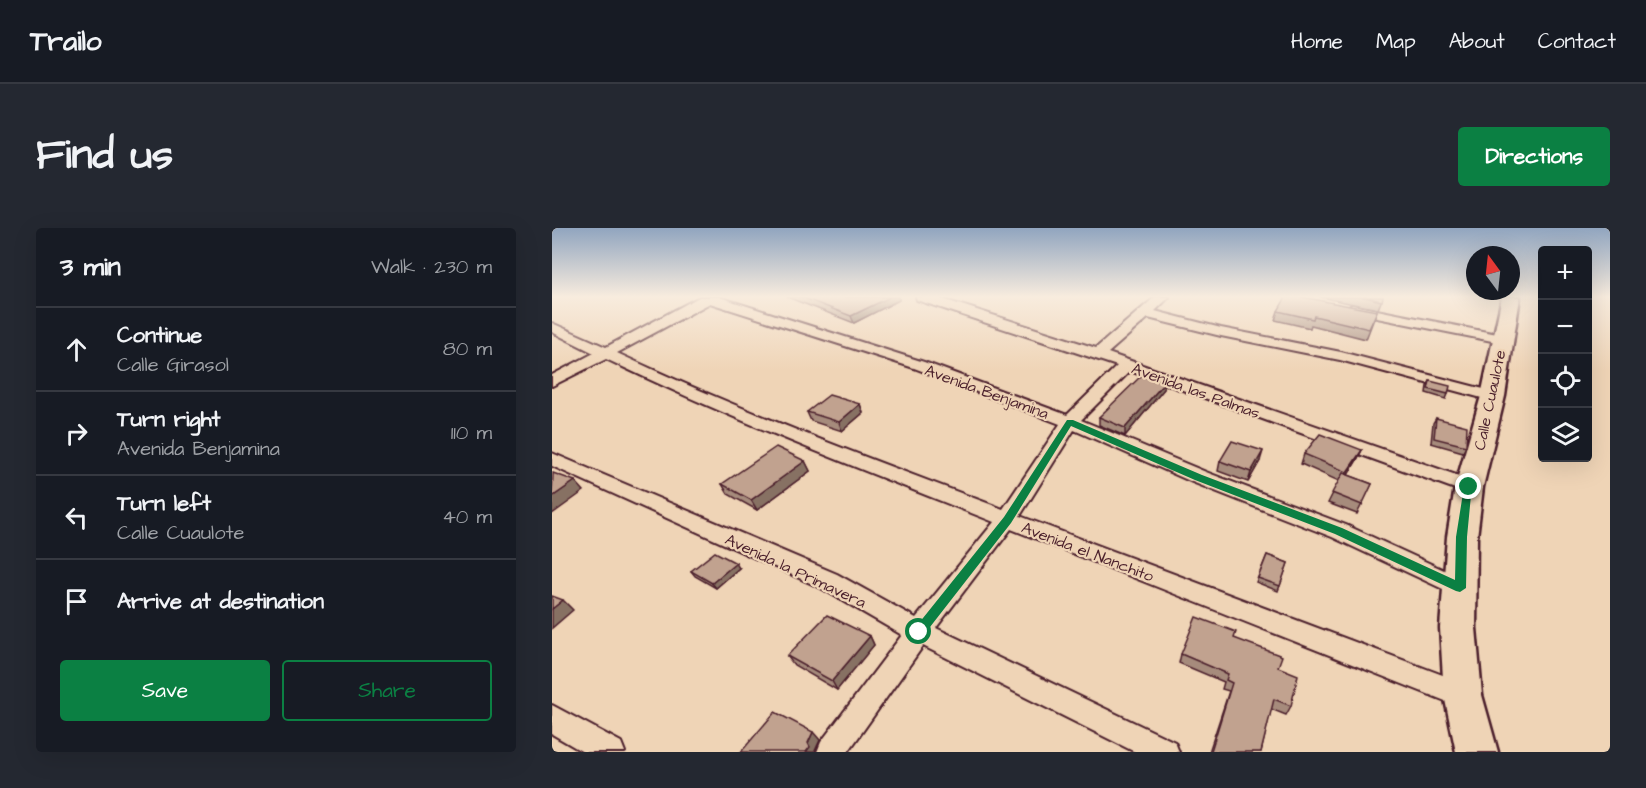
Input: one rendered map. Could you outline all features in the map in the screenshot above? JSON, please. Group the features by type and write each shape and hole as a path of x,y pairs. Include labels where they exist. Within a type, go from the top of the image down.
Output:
{"street":[{"path":"552,381 665,321"},
{"name":"Avenida Benjamina","path":"782,321 919,365 1070,422 1199,477 1339,531 1460,588"},
{"name":"Avenida las Palmas","path":"998,321 1098,354 1126,366 1469,487"},
{"path":"1098,354 1136,321"},
{"path":"1179,321 1341,356 1493,396"},
{"path":"1414,321 1502,339"},
{"name":"Calle Cuaulote","path":"1477,752 1463,695 1458,628 1462,537 1469,487 1493,396 1506,321"},
{"name":"Avenida el Nanchito","path":"552,327 605,354 813,444 1463,695"},
{"path":"831,752 919,632 1007,520 1070,422 1126,366"},
{"name":"Avenida la Primavera","path":"552,459 829,581 919,632 1165,752"},
{"path":"552,719 611,752"}],"building":[{"path":"1337,321 1372,321 1369,329"},
{"path":"1143,374 1165,382 1125,428 1099,417"},
{"path":"1430,381 1450,386 1448,394 1428,389"},
{"path":"829,395 860,404 839,422 807,412"},
{"path":"1436,418 1467,426 1466,446 1434,438"},
{"path":"1320,434 1362,450 1347,472 1304,454"},
{"path":"1232,441 1263,451 1251,472 1220,461"},
{"path":"776,447 805,461 751,500 722,484"},
{"path":"553,473 575,481 552,497"},
{"path":"1343,473 1372,484 1362,505 1332,493"},
{"path":"715,552 736,563 712,583 691,571"},
{"path":"1267,555 1288,563 1280,586 1258,578"},
{"path":"552,596 563,600 552,609"},
{"path":"827,615 870,636 832,681 787,656"},
{"path":"1196,617 1236,632 1234,638 1282,656 1278,667 1298,675 1291,706 1274,699 1261,752 1211,751 1232,683 1226,680 1228,674 1181,654"},
{"path":"775,712 813,732 808,743 810,747 806,752 741,752"}],"route":[{"path":"919,632 1007,520 1070,422 1199,477 1339,531 1460,588 1462,537 1469,487"}]}
